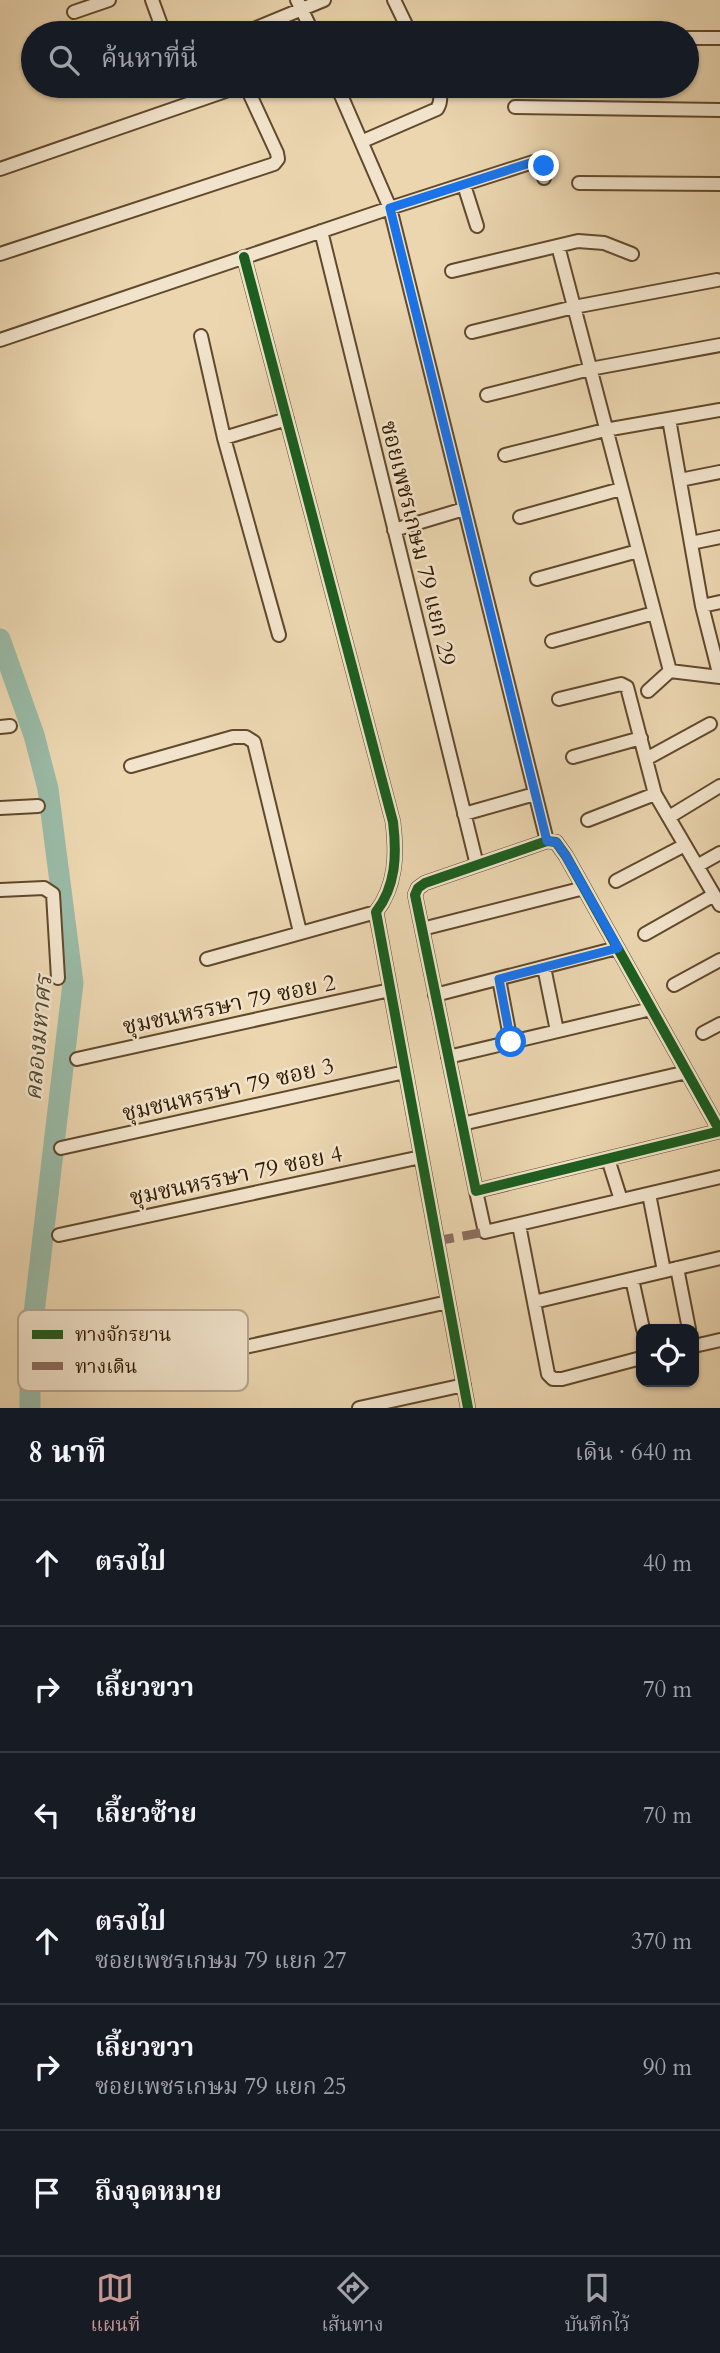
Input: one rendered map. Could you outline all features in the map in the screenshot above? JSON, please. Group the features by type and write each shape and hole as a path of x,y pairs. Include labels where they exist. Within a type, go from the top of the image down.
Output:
{"street":[{"path":"74,12 109,0"},
{"path":"152,0 159,21"},
{"path":"268,21 300,5 324,0"},
{"path":"394,0 404,21"},
{"path":"300,5 307,21"},
{"path":"699,38 720,38"},
{"path":"0,169 208,98"},
{"path":"0,254 274,164 278,159 277,153 249,98"},
{"path":"343,98 390,208 547,841"},
{"path":"363,141 437,109 441,104 440,98"},
{"path":"515,107 720,110"},
{"path":"0,340 533,162 544,166 544,178"},
{"path":"579,183 720,184"},
{"path":"464,185 477,226"},
{"name":"ซอยเพชรเกษม 79 แยก 29","path":"321,231 477,865"},
{"path":"452,271 578,241 604,243 632,254"},
{"path":"558,246 670,671"},
{"path":"207,959 376,912 387,898 394,870 396,840 394,822 244,257"},
{"path":"472,332 574,307 717,280"},
{"path":"201,336 224,438 279,635"},
{"path":"486,395 590,369 720,345"},
{"path":"505,455 605,430 720,410"},
{"path":"224,438 287,419"},
{"path":"648,691 670,671 719,671 702,606 669,419"},
{"path":"680,480 720,472"},
{"path":"520,517 621,489"},
{"path":"394,530 464,509"},
{"path":"691,543 720,537"},
{"path":"537,579 638,551"},
{"path":"702,606 720,602"},
{"path":"552,641 654,613"},
{"path":"559,699 624,684 627,687 655,794 717,900 645,934"},
{"path":"646,759 710,724"},
{"path":"131,766 233,737 246,737 254,742 300,932"},
{"path":"573,757 641,738"},
{"path":"669,817 720,786"},
{"path":"464,814 535,794"},
{"path":"588,820 655,794"},
{"path":"0,808 38,806"},
{"path":"476,1191 720,1131 584,888 556,842 547,841 425,883 418,888 415,895 435,995 476,1191 485,1232 720,1177"},
{"path":"616,881 685,845"},
{"path":"697,866 720,853"},
{"path":"0,890 44,888 53,894 58,978"},
{"path":"422,929 584,888"},
{"path":"376,912 468,1408"},
{"path":"435,995 618,948"},
{"path":"674,985 720,960"},
{"path":"544,967 557,1031"},
{"path":"499,979 511,1042"},
{"name":"ชุมชนหรรษา 79 ซอย 2","path":"77,1059 390,990"},
{"path":"448,1057 651,1009"},
{"path":"703,1033 720,1024"},
{"name":"ชุมชนหรรษา 79 ซอย 3","path":"61,1148 405,1072"},
{"path":"462,1124 687,1072"},
{"name":"ชุมชนหรรษา 79 ซอย 4","path":"60,1235 421,1157"},
{"path":"608,1158 621,1200"},
{"path":"649,1194 687,1324"},
{"path":"519,1225 548,1374 553,1379 562,1379 636,1359"},
{"path":"534,1302 720,1258"},
{"path":"632,1279 642,1324"},
{"path":"248,1346 448,1302"},
{"path":"699,1345 720,1340"},
{"path":"359,1408 464,1385"}],"waterway":[{"name":"คลองมหาศร","path":"0,639 34,735 48,789 73,983 34,1310"},
{"name":"คลองมหาศร","path":"30,1391 30,1408"}],"marked path":[{"path":"436,1241 485,1232"}],"cycle path":[{"path":"244,257 393,822 394,870 388,892 376,912 468,1408"},
{"path":"547,841 556,842 566,856 720,1131 476,1191 415,895 418,888 425,883 547,841"}],"route":[{"path":"511,1042 499,979 618,948 566,856 556,842 547,841 390,208 533,162 544,166"}]}
